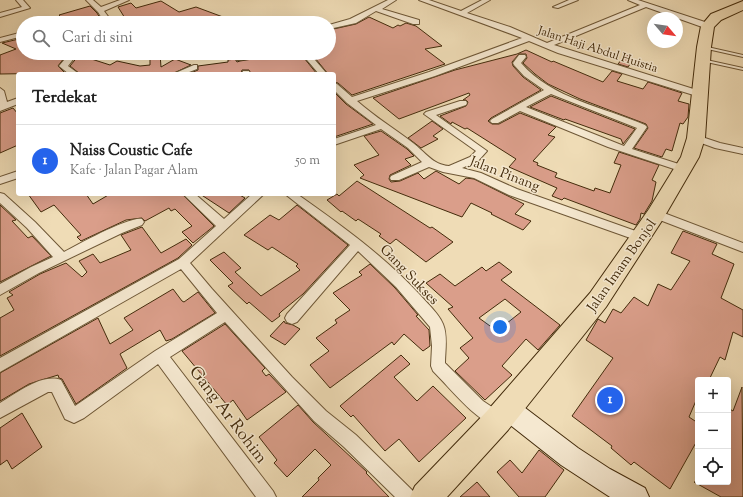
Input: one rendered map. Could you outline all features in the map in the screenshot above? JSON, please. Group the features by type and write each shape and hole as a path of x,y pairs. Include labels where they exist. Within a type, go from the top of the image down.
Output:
{"highway":[{"path":"708,26 716,17 743,5"},
{"name":"Jalan Imam Bonjol","path":"426,497 503,415 598,300 684,170 696,138 703,54 708,26"}],"street":[{"path":"19,0 27,8 34,11"},
{"path":"89,0 104,16"},
{"path":"100,10 126,0"},
{"path":"336,25 353,21 393,0"},
{"name":"Jalan Haji Abdul Huistia","path":"422,0 462,13 529,38 546,46 700,94"},
{"path":"462,13 487,0"},
{"path":"556,7 575,0"},
{"path":"631,0 708,26"},
{"path":"546,46 646,5"},
{"path":"0,15 27,8"},
{"path":"376,9 416,22"},
{"path":"0,40 16,36"},
{"path":"350,101 432,74 529,38"},
{"path":"522,57 517,63 520,68 529,76 551,90 642,127 626,150"},
{"path":"66,60 63,66 72,72"},
{"path":"311,60 321,72"},
{"path":"182,72 194,67"},
{"name":"Jalan Pinang","path":"336,88 350,101 411,146 419,154 443,169 460,170 477,175 513,192 640,238"},
{"path":"495,121 551,90"},
{"path":"0,91 2,107 16,102"},
{"path":"449,170 474,158 482,151 429,114 464,103"},
{"path":"520,108 626,150 684,170"},
{"path":"336,141 384,126"},
{"path":"696,138 718,146 743,152"},
{"path":"395,178 430,162"},
{"path":"0,181 16,175"},
{"path":"190,196 224,226"},
{"path":"0,366 184,262 257,196"},
{"name":"Gang Sukses","path":"293,196 358,244 401,283 436,324 439,338 438,366 478,406 503,415"},
{"path":"0,197 31,225 62,258"},
{"path":"656,214 743,248"},
{"path":"0,290 35,270 138,222"},
{"name":"Gang Sukses","path":"292,318 358,244"},
{"path":"184,262 226,314 320,416 350,441 407,497"},
{"path":"0,411 35,391 51,384 56,385 71,414 74,415 79,413 160,355 226,314"},
{"name":"Gang Ar Rohim","path":"160,355 267,497"},
{"path":"503,415 547,442 584,468 636,497"}],"lane":[{"path":"703,54 726,52 743,56"},
{"path":"725,65 726,52"},
{"path":"703,54 725,65 743,68"}],"building":[{"path":"161,1 179,12 196,7 220,16 124,16 118,7 131,3 136,8"},
{"path":"90,6 99,16 60,16 59,15"},
{"path":"369,17 393,28 406,23 416,26 442,46 425,49 445,64 352,95 336,82 336,72 326,72 317,60 336,60 336,28 356,24"},
{"path":"16,40 16,49 2,43"},
{"path":"16,49 16,60 63,60 58,66 64,72 16,72 16,74 0,74 0,55"},
{"path":"526,50 603,82 612,71 622,74 617,81 643,89 648,82 682,93 678,101 689,104 688,117 683,124 680,123 672,151 666,149 662,157 634,148 648,128 646,124 580,99 548,84 523,63 527,58 526,54 519,54 512,62 513,66 523,77 541,90 488,121 492,124 499,124 520,113 556,127 548,135 555,137 533,161 538,163 537,165 557,173 555,177 594,191 595,188 610,193 621,165 614,163 619,152 659,165 652,180 656,182 652,201 644,214 641,213 640,219 636,225 564,198 562,200 552,196 557,188 509,167 516,159 467,128 465,129 452,122 451,124 440,116 466,106 468,102 463,100 470,95 469,93 399,119 373,98 455,70 517,54"},
{"path":"626,54 633,60 628,67 618,64"},
{"path":"75,60 94,60 110,65 117,61 140,66 150,65 150,60 160,60 161,67 173,60 178,60 191,65 176,72 78,72 70,66"},
{"path":"228,60 236,60 237,62 306,60 315,72 250,72 249,70 242,70 242,72 193,72 198,70 198,66 228,62"},
{"path":"336,94 346,104 373,124 336,136"},
{"path":"551,96 635,129 623,144 621,139 530,107"},
{"path":"13,108 16,112 16,146 0,153 0,113"},
{"path":"432,121 443,129 433,136 438,139 421,148 408,138"},
{"path":"381,131 407,149 414,156 405,159 411,165 390,175 389,179 391,182 400,181 418,173 424,179 436,171 459,184 466,178 474,179 524,204 515,214 531,221 523,230 471,203 462,217 360,178 364,175 354,165 379,155 364,136"},
{"path":"357,181 430,228 432,227 453,242 426,262 396,239 390,244 379,236 381,234 358,219 356,221 342,211 341,212 327,200 336,196 337,194 339,196"},
{"path":"29,196 87,196 93,204 107,196 184,196 214,226 193,243 182,232 192,226 175,209 171,211 169,208 145,221 142,218 126,220 81,241 77,237 81,235 54,205 41,212"},
{"path":"203,196 242,196 245,198 229,213"},
{"path":"0,205 16,220 12,221 28,238 32,236 51,256 0,282"},
{"path":"297,205 348,245 303,294 282,311 279,314 280,316 272,322 249,302 247,304 228,286 233,283 210,260 224,252 241,268 235,272 261,296 300,270 296,266 298,264 272,247 268,250 244,235 270,215 279,220"},
{"path":"142,227 161,253 186,239 192,245 178,258 0,356 0,318 14,310 7,298 13,295 9,292 40,274 66,263 82,277 87,272 79,261 93,254 100,263 131,250 121,235"},
{"path":"683,231 717,244 712,254 734,264 721,298 743,310 743,337 733,332 725,360 720,357 710,377 695,377 695,403 689,417 695,421 695,444 670,489 634,462 631,465 611,448 612,446 572,416 613,358 586,340 598,319 605,323 613,309 621,313 634,297 648,306 658,284 671,290 690,261 671,253"},
{"path":"499,262 512,272 501,280 560,325 538,350 526,339 502,366 512,375 485,400 455,371 469,358 460,348 473,338 448,309 453,307 426,283 440,274 455,286 482,267 486,271","holes":["505,299 521,312 497,331 479,318"]},
{"path":"370,264 395,288 418,315 416,316 429,330 430,346 423,351 404,334 394,345 392,342 330,388 310,365 329,351 316,338 337,323 335,320 350,310 333,293 362,275 359,272"},
{"path":"173,289 184,302 198,292 215,313 172,339 166,341 160,330 120,354 127,368 76,404 62,379 59,378 58,375 29,384 0,401 0,373 98,318 110,344 133,330 124,318"},
{"path":"284,321 285,323 300,329 285,345 270,336"},
{"path":"225,324 265,368 262,371 266,376 269,374 286,392 247,420 233,400 227,405 182,351"},
{"path":"401,355 410,364 394,377 417,401 433,386 466,418 419,462 399,439 385,451 353,415 351,417 340,406"},
{"path":"742,387 743,497 721,497 699,485 731,485 731,410 733,411"},
{"path":"298,405 313,422 367,472 366,473 389,497 302,497 331,465 315,449 287,477 274,463 277,460 259,437"},
{"path":"22,413 42,447 12,469 7,460 0,465 0,428"},
{"path":"539,450 564,470 545,497 519,497 497,472 510,460 522,473"},
{"path":"477,482 490,497 460,497"}],"place":[{"name":"Naiss Coustic Cafe","path":"610,400"}]}
